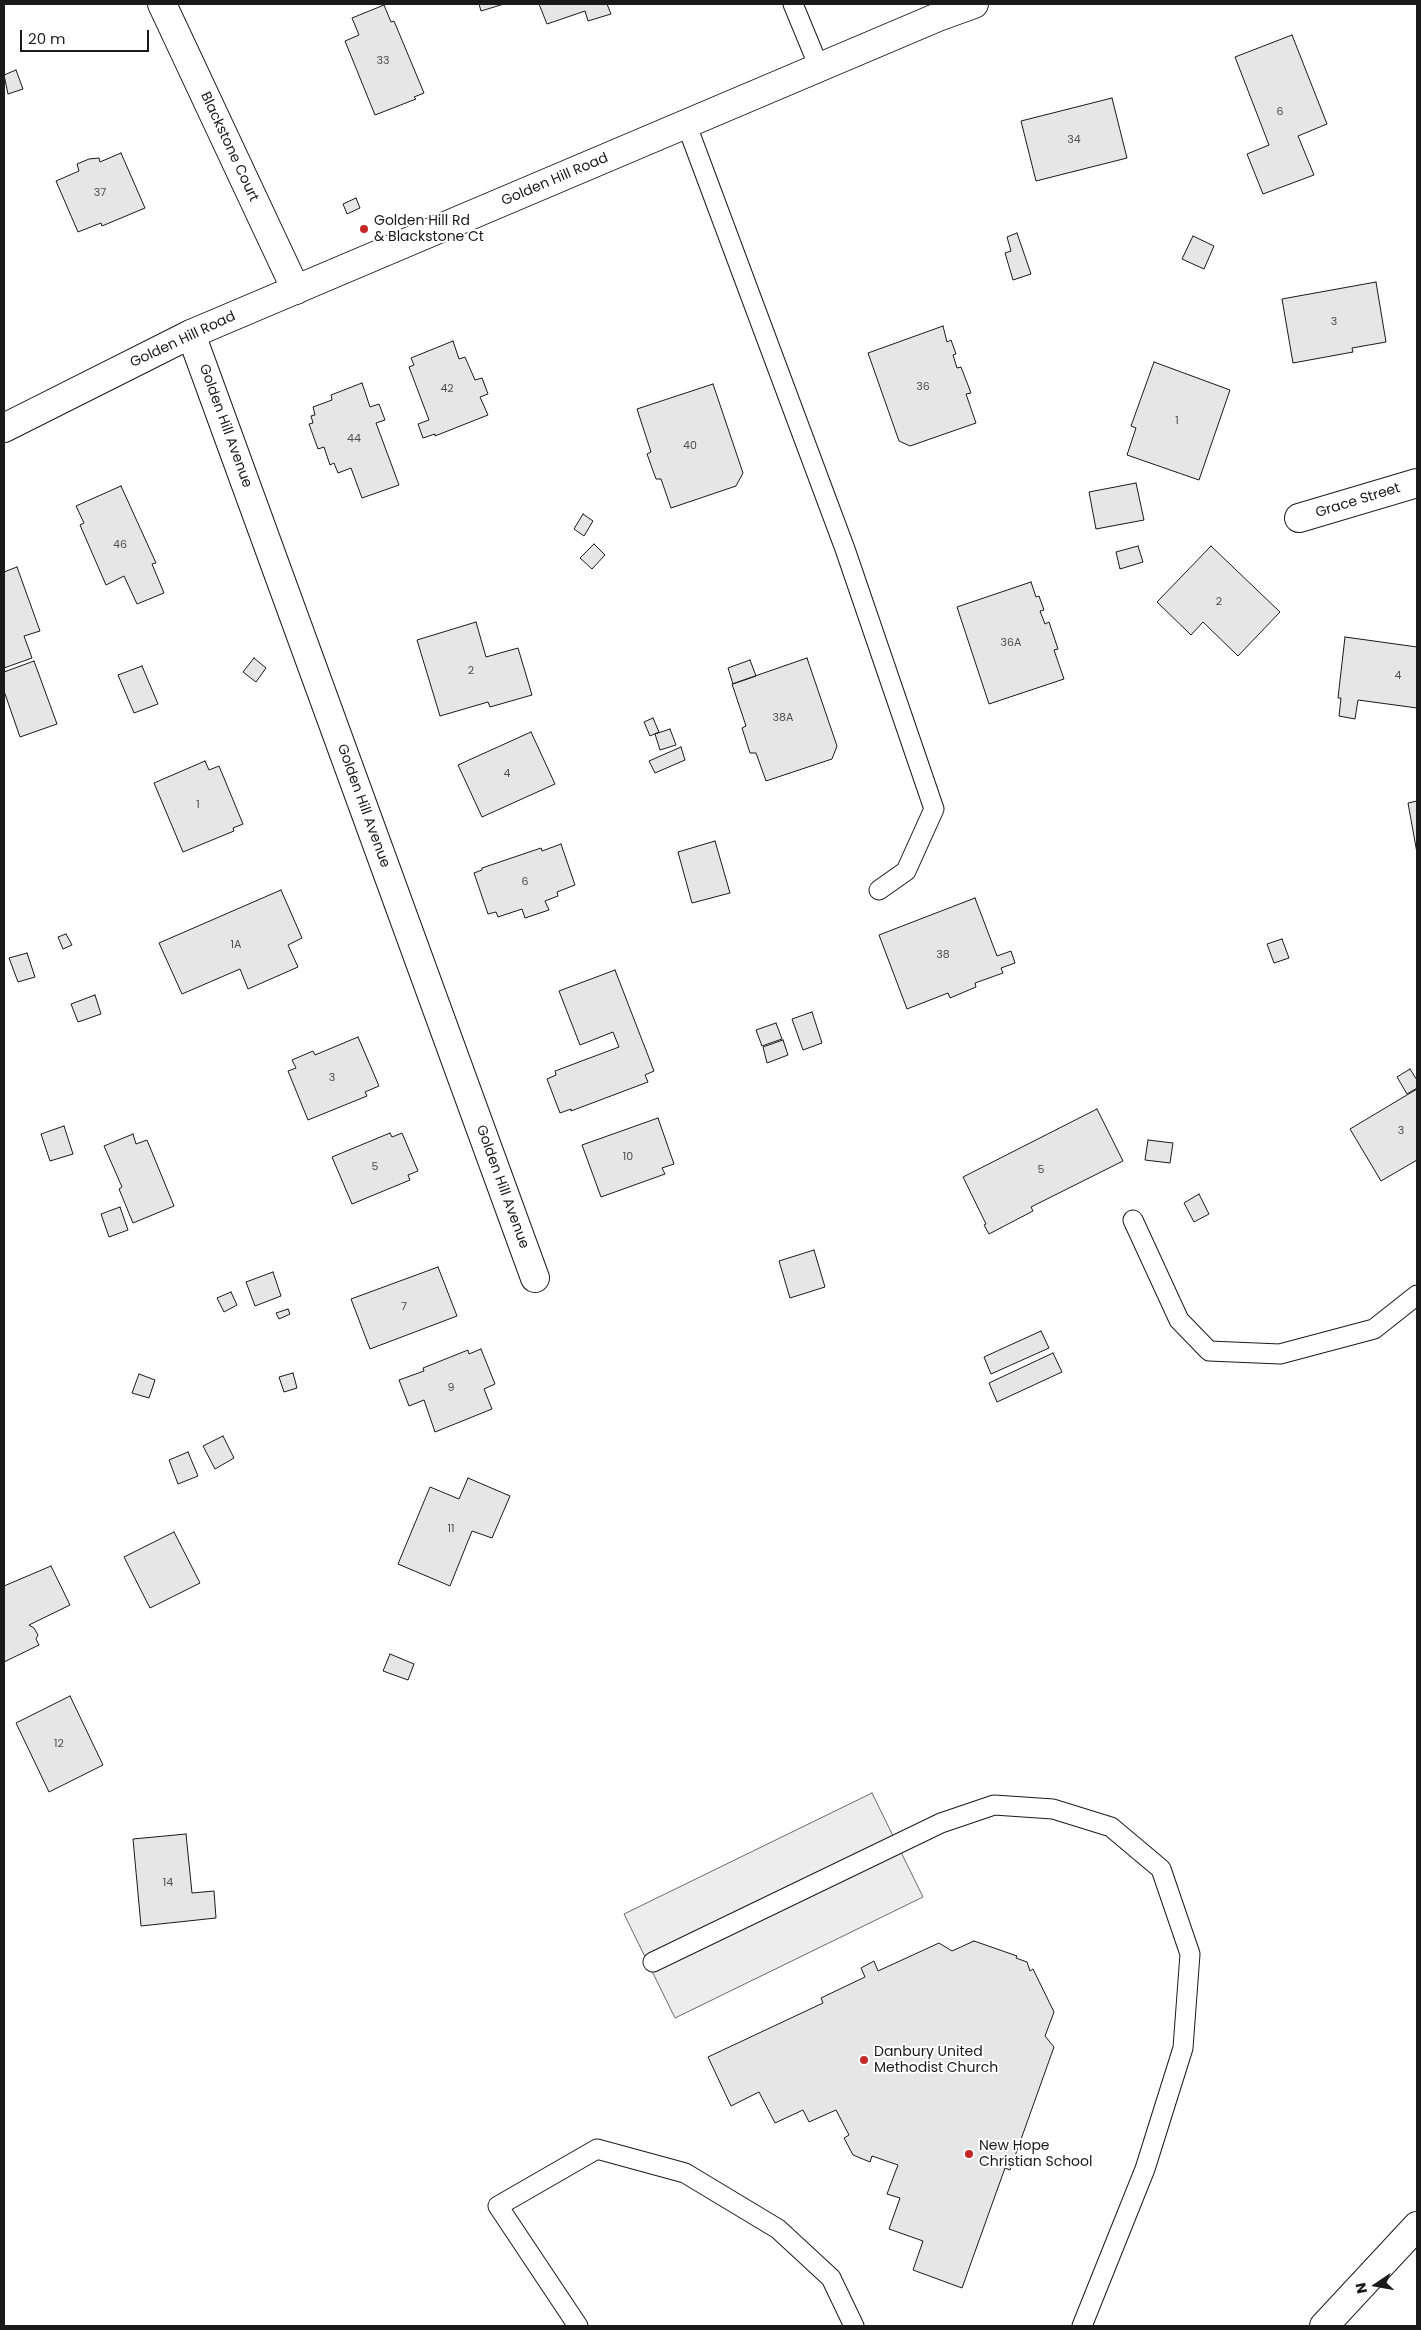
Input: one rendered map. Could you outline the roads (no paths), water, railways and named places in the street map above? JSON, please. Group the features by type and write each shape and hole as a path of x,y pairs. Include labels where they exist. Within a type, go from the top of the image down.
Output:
{"street":[{"name":"Blackstone Court","path":"162,4 296,290"},
{"name":"Golden Hill Road","path":"4,428 191,334 818,67 936,10 974,4"},
{"name":"Golden Hill Avenue","path":"191,334 535,1278"},
{"name":"Grace Street","path":"1299,518 1417,483"},
{"path":"1324,2326 1417,2226"}],"lane":[{"path":"794,4 818,67"},
{"path":"686,124 844,549 934,809 906,871 879,890"},
{"path":"1133,1220 1179,1320 1208,1351 1280,1354 1374,1329 1417,1295"},
{"path":"653,1962 941,1823 994,1805 1053,1809 1111,1827 1161,1869 1190,1954 1183,2048 1145,2169 1082,2326"},
{"path":"578,2326 498,2206 597,2149 685,2173 778,2229 831,2278 854,2326"}],"place":[{"name":"Golden Hill Rd & Blackstone Ct","path":"364,229"},
{"name":"Danbury United Methodist Church","path":"864,2060"},
{"name":"New Hope Christian School","path":"969,2154"}]}
